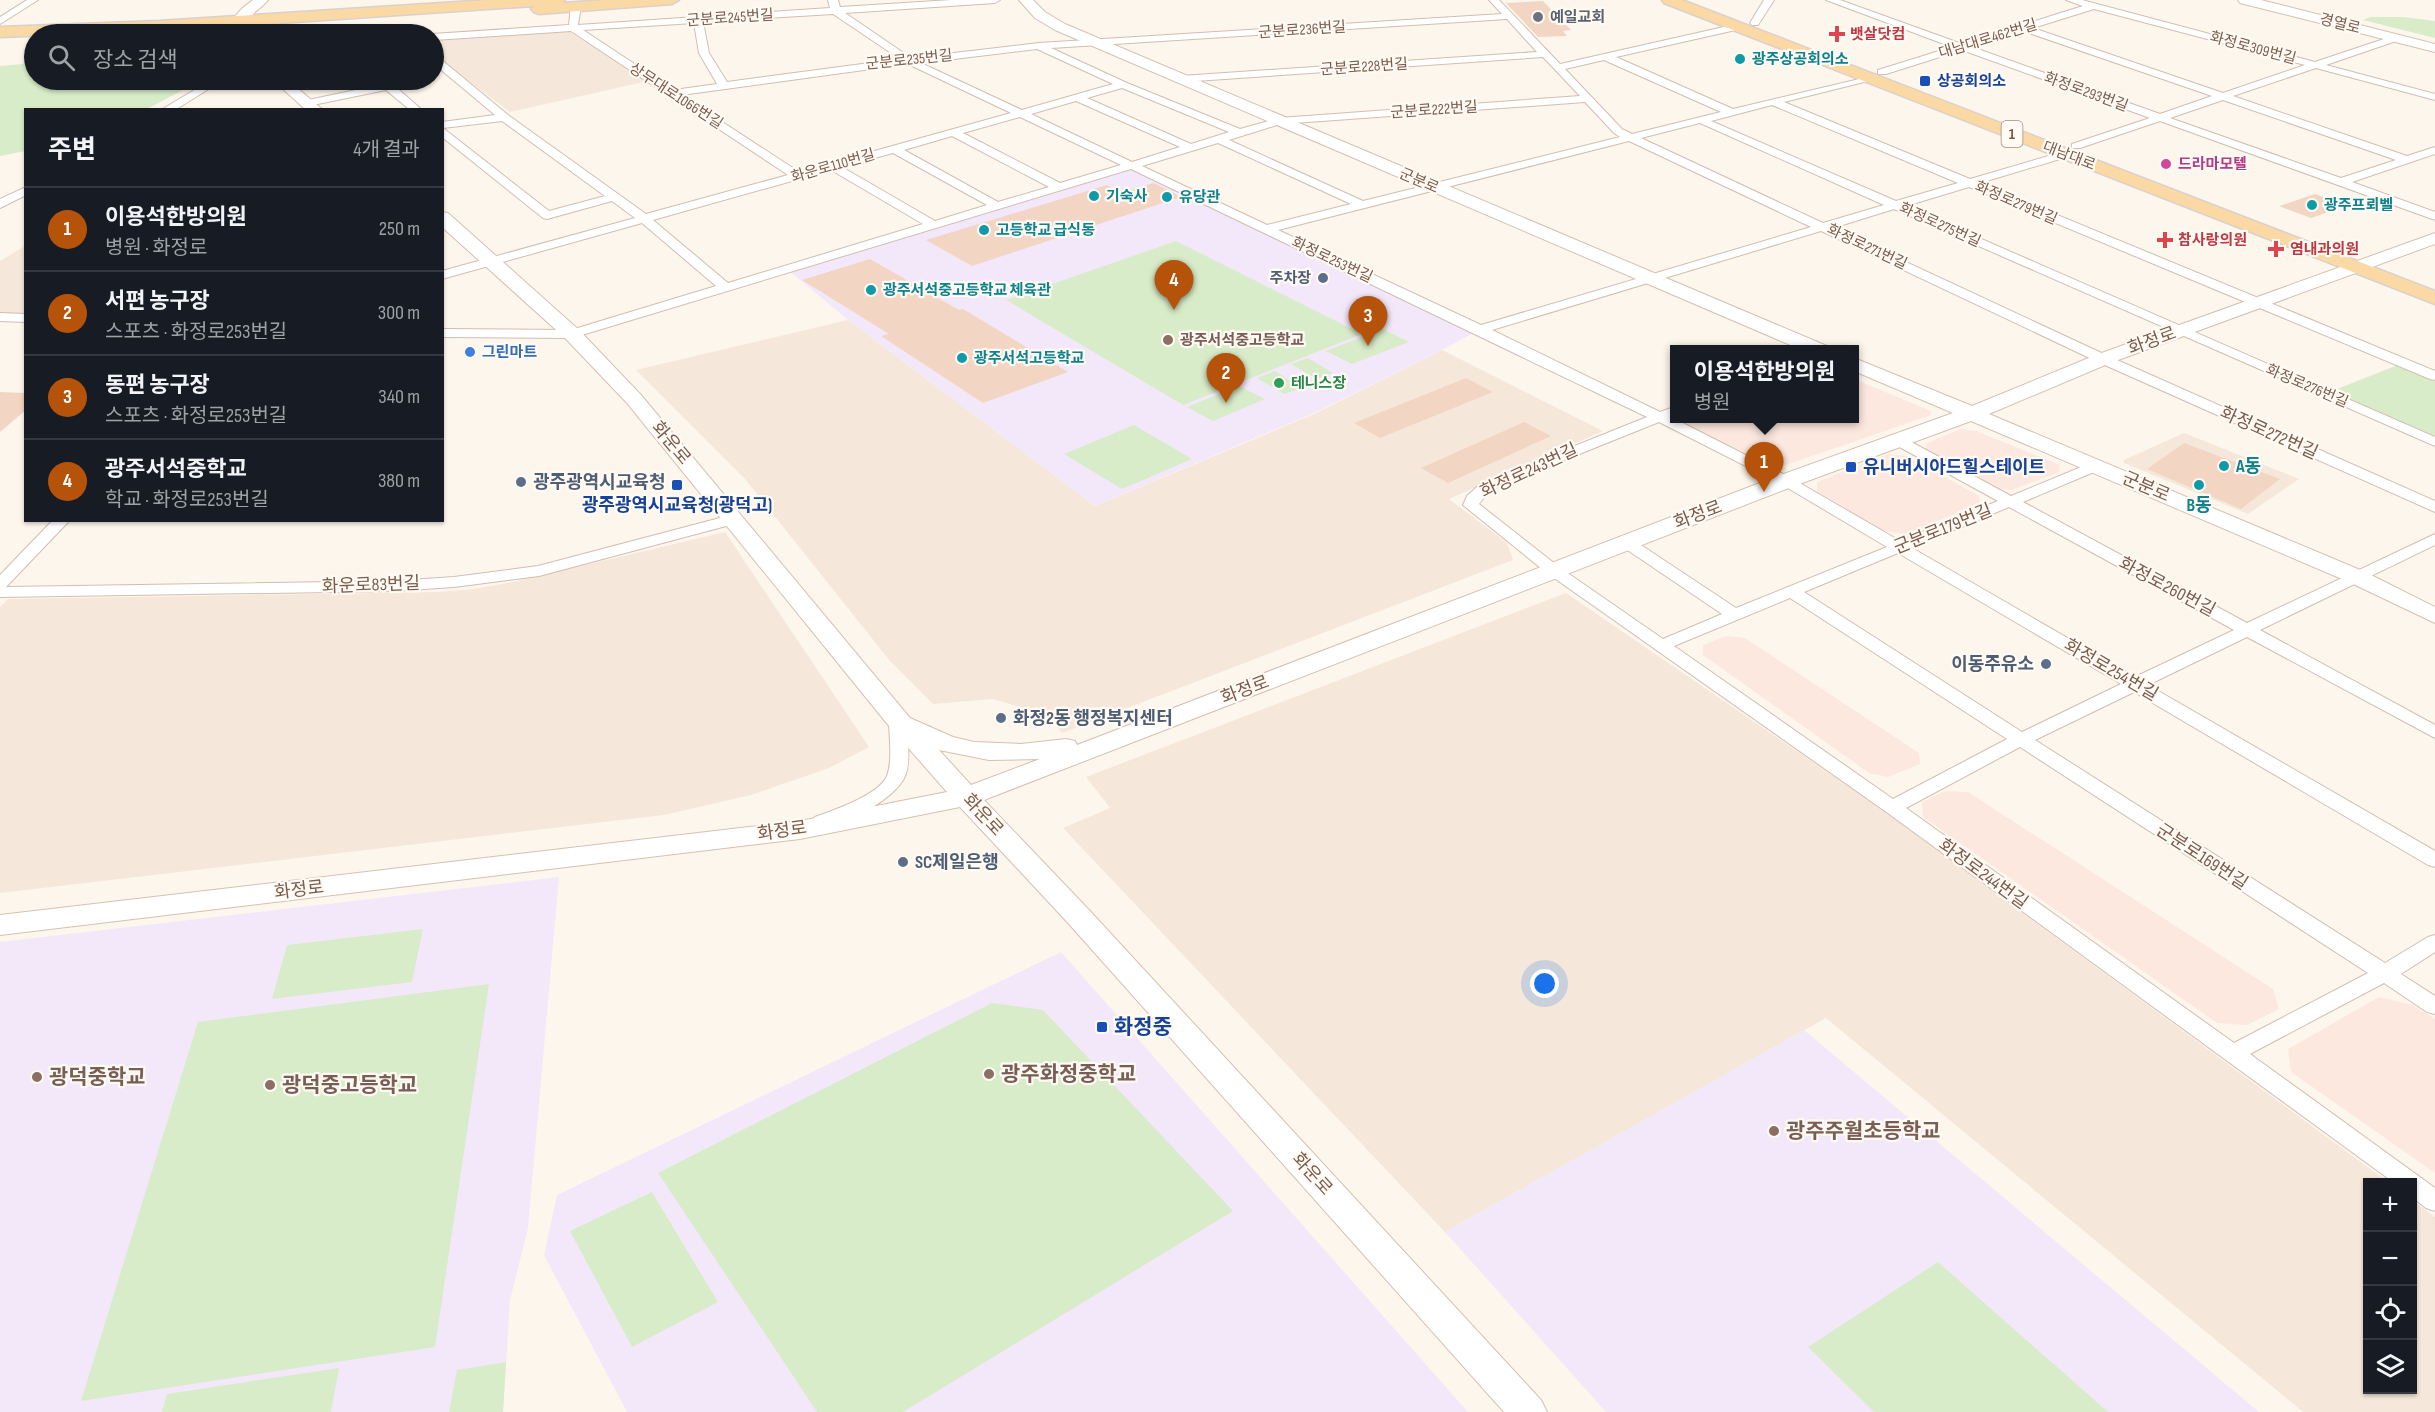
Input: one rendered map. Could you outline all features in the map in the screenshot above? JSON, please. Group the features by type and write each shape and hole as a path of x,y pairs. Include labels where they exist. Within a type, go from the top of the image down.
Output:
{"main road":[{"path":"285,24 558,0"},
{"path":"301,24 672,0"},
{"name":"대남대로","path":"1669,0 1737,27 1875,75 2365,264 2435,298"},
{"name":"대남대로","path":"1694,0 1755,23 1875,75"},
{"path":"0,32 24,32"},
{"path":"0,41 24,40"},
{"name":"대남대로","path":"2365,264 2435,283"}],"street":[{"path":"0,21 33,0"},
{"path":"241,24 245,12 261,0"},
{"path":"833,0 836,11"},
{"name":"군분로245번길","path":"444,37 995,0"},
{"name":"군분로","path":"1026,0 1042,16 1095,43 1808,345"},
{"name":"화정로271번길","path":"1494,0 1560,67 1618,131 2103,359"},
{"path":"1755,23 1769,0"},
{"name":"화정로293번길","path":"1831,0 2435,216"},
{"name":"화정로309번길","path":"2071,0 2435,97"},
{"name":"대남대로462번길","path":"1266,229 1875,75 2110,0"},
{"name":"경열로","path":"2245,0 2435,48"},
{"path":"573,28 576,6"},
{"name":"화정로253번길","path":"836,11 908,60 1479,330 1786,481"},
{"name":"군분로236번길","path":"1095,43 1509,16"},
{"path":"698,20 704,53 723,85"},
{"path":"1560,67 1737,27"},
{"name":"상무대로1066번길","path":"573,28 797,176"},
{"path":"2024,28 2408,160"},
{"path":"1479,330 1969,183 2396,38"},
{"name":"군분로235번길","path":"673,93 908,60 1039,46 1095,43"},
{"path":"1039,46 1123,85 1240,133"},
{"name":"군분로228번길","path":"1181,79 1547,54"},
{"path":"1606,57 1731,112"},
{"path":"444,67 504,117 643,218 726,288"},
{"path":"444,74 450,72"},
{"name":"화운로110번길","path":"444,274 1123,85"},
{"path":"169,108 201,90"},
{"path":"292,90 312,106 361,90"},
{"path":"394,90 415,108"},
{"path":"1077,98 1191,148"},
{"name":"군분로222번길","path":"444,333 572,334 1279,121 1589,99"},
{"name":"화정로279번길","path":"1774,102 2435,376"},
{"path":"444,125 504,117"},
{"name":"화정로275번길","path":"1701,120 2179,331"},
{"path":"953,132 1058,188"},
{"path":"444,133 547,215 613,197"},
{"path":"1219,139 1362,205"},
{"path":"894,149 997,206"},
{"path":"2342,182 2435,150"},
{"path":"832,166 933,225"},
{"path":"0,204 24,191"},
{"name":"화운로","path":"444,219 572,334 634,399 898,720 1528,1412"},
{"name":"화정로","path":"0,926 800,830 966,797 1786,481 1971,414 2103,359 2435,238"},
{"path":"0,317 24,318"},
{"name":"화정로276번길","path":"2179,331 2435,441"},
{"name":"화정로272번길","path":"2103,359 2435,507"},
{"name":"군분로","path":"1859,366 2357,577 2435,616"},
{"path":"1656,417 1670,412"},
{"name":"화정로243번길","path":"1553,570 1471,505 1472,499 1485,487 1656,417"},
{"name":"화정로260번길","path":"1899,441 2435,732"},
{"name":"군분로179번길","path":"1662,645 2096,466"},
{"name":"화정로254번길","path":"1786,481 2435,860"},
{"name":"화운로83번길","path":"0,592 394,586 454,582 539,571 735,519"},
{"path":"0,584 60,522"},
{"path":"1892,807 2020,740 2435,539"},
{"path":"1626,542 1735,615"},
{"name":"화정로244번길","path":"1553,570 1892,807 2404,1178"},
{"path":"1790,591 2020,740"},
{"path":"800,830 863,804 884,791 895,779 898,720 942,742 958,747 994,752 1040,751 1123,737"},
{"name":"군분로169번길","path":"2020,740 2435,1006"},
{"path":"2231,1053 2384,974 2435,942"},
{"name":"화정로244번길","path":"2417,1188 2435,1201"}],"shaded area":[{"path":"568,31 648,81 510,112 444,62 444,39"},
{"name":"광주서석중고등학교","path":"1132,165 1479,330 1314,413 1095,506 848,320 787,269"},
{"path":"24,247 24,315 0,314 0,261"},
{"path":"848,320 1095,506 1314,414 1442,350 1603,431 1449,499 1507,543 1513,560 1062,733 1050,716 993,699 933,704 890,661 745,479 636,370"},
{"path":"1859,381 1931,411 1931,415 1786,465 1772,465 1683,424 1859,423"},
{"path":"1961,429 1976,431 2060,465 2059,472 2011,490 1995,488 1926,449 1927,443"},
{"path":"2184,433 2299,479 2248,514 2124,463 2124,460"},
{"path":"1888,454 1907,456 1979,496 1980,504 1905,534 1884,531 1817,491 1817,482"},
{"path":"725,532 869,747 829,768 751,795 664,815 0,893 0,607 8,599 437,592 474,589 513,582"},
{"path":"1566,593 1880,808 2383,1178 2363,1178 2363,1394 2417,1394 2417,1204 2435,1217 2435,1412 2303,1412 1826,1018 1445,1232 1063,828 1110,808 1086,777"},
{"path":"1726,636 1745,638 1919,753 1920,764 1888,777 1869,773 1703,655 1703,645"},
{"path":"1945,791 1968,792 2273,989 2279,1009 2247,1025 2217,1023 1923,817 1922,802"},
{"name":"광덕중고등학교","path":"559,877 528,1228 510,1300 503,1412 0,1412 0,942"},
{"name":"광주화정중학교","path":"1061,952 1468,1412 627,1412 544,1255 557,1195"},
{"path":"2379,997 2413,1005 2435,1019 2435,1173 2291,1072 2288,1049"},
{"name":"광주주월초등학교","path":"1804,1030 2259,1412 1606,1412 1445,1232"}],"green space":[{"path":"2370,17 2403,17 2435,21 2435,38 2363,20"},
{"path":"24,64 24,90 183,90 149,108 24,108 24,151 0,156 0,66"},
{"path":"1176,241 1362,334 1183,405 1006,300"},
{"path":"1383,329 1409,342 1352,364 1326,351"},
{"name":"테니스장","path":"1308,358 1333,373 1316,379 1291,364"},
{"path":"2398,365 2435,381 2435,437 2332,391"},
{"name":"테니스장","path":"1275,371 1302,388 1284,394 1257,378"},
{"path":"1239,386 1265,399 1213,421 1187,407"},
{"path":"1134,425 1192,459 1122,489 1064,454"},
{"path":"423,929 412,982 272,999 287,945"},
{"path":"489,984 435,1347 81,1401 198,1022"},
{"path":"992,1003 1043,1010 1233,1211 903,1412 817,1412 658,1173"},
{"path":"652,1192 718,1302 632,1347 570,1231"},
{"path":"1938,1262 2108,1412 1874,1412 1808,1347"},
{"path":"506,1362 503,1412 449,1412 457,1370"},
{"path":"339,1368 331,1412 162,1412 167,1394"}],"building":[{"name":"예일교회","path":"1543,1 1571,30 1563,31 1567,36 1538,37 1506,3"},
{"path":"1154,183 1181,197 972,266 926,240 1107,185 1122,193"},
{"name":"광주프뢰벨","path":"2315,194 2346,206 2311,218 2279,206"},
{"path":"870,259 959,310 963,309 1068,372 983,403 881,336 889,334 802,280"},
{"path":"1466,378 1493,392 1380,438 1354,423"},
{"path":"0,392 24,393 24,412 0,432"},
{"path":"1524,422 1551,436 1448,483 1421,468"},
{"path":"2184,443 2280,479 2241,509 2147,469"}],"place":[{"name":"예일교회","path":"1538,17"},
{"name":"뱃살닷컴","path":"1837,34"},
{"name":"광주상공회의소","path":"1740,59"},
{"name":"상공회의소","path":"1925,81"},
{"name":"드라마모텔","path":"2166,164"},
{"name":"기숙사","path":"1094,196"},
{"name":"유당관","path":"1167,197"},
{"name":"광주프뢰벨","path":"2312,205"},
{"name":"고등학교 급식동","path":"984,230"},
{"name":"참사랑의원","path":"2165,240"},
{"name":"염내과의원","path":"2276,249"},
{"name":"주차장","path":"1323,278"},
{"name":"광주서석중고등학교 체육관","path":"871,290"},
{"name":"광주서석중학교","path":"1174,310"},
{"name":"광주서석중고등학교","path":"1168,340"},
{"name":"동편 농구장","path":"1368,346"},
{"name":"그린마트","path":"470,352"},
{"name":"광주서석고등학교","path":"962,358"},
{"name":"테니스장","path":"1279,383"},
{"name":"서편 농구장","path":"1226,403"},
{"name":"A동","path":"2224,466"},
{"name":"유니버시아드힐스테이트","path":"1851,467"},
{"name":"광주광역시교육청","path":"521,482"},
{"name":"광주광역시교육청(광덕고)","path":"677,485"},
{"name":"B동","path":"2199,485"},
{"name":"이용석한방의원","path":"1764,492"},
{"name":"이동주유소","path":"2046,664"},
{"name":"화정2동 행정복지센터","path":"1001,718"},
{"name":"SC제일은행","path":"903,862"},
{"name":"화정중","path":"1102,1027"},
{"name":"광주화정중학교","path":"989,1074"},
{"name":"광덕중학교","path":"37,1077"},
{"name":"광덕중고등학교","path":"270,1085"},
{"name":"광주주월초등학교","path":"1774,1131"}]}
